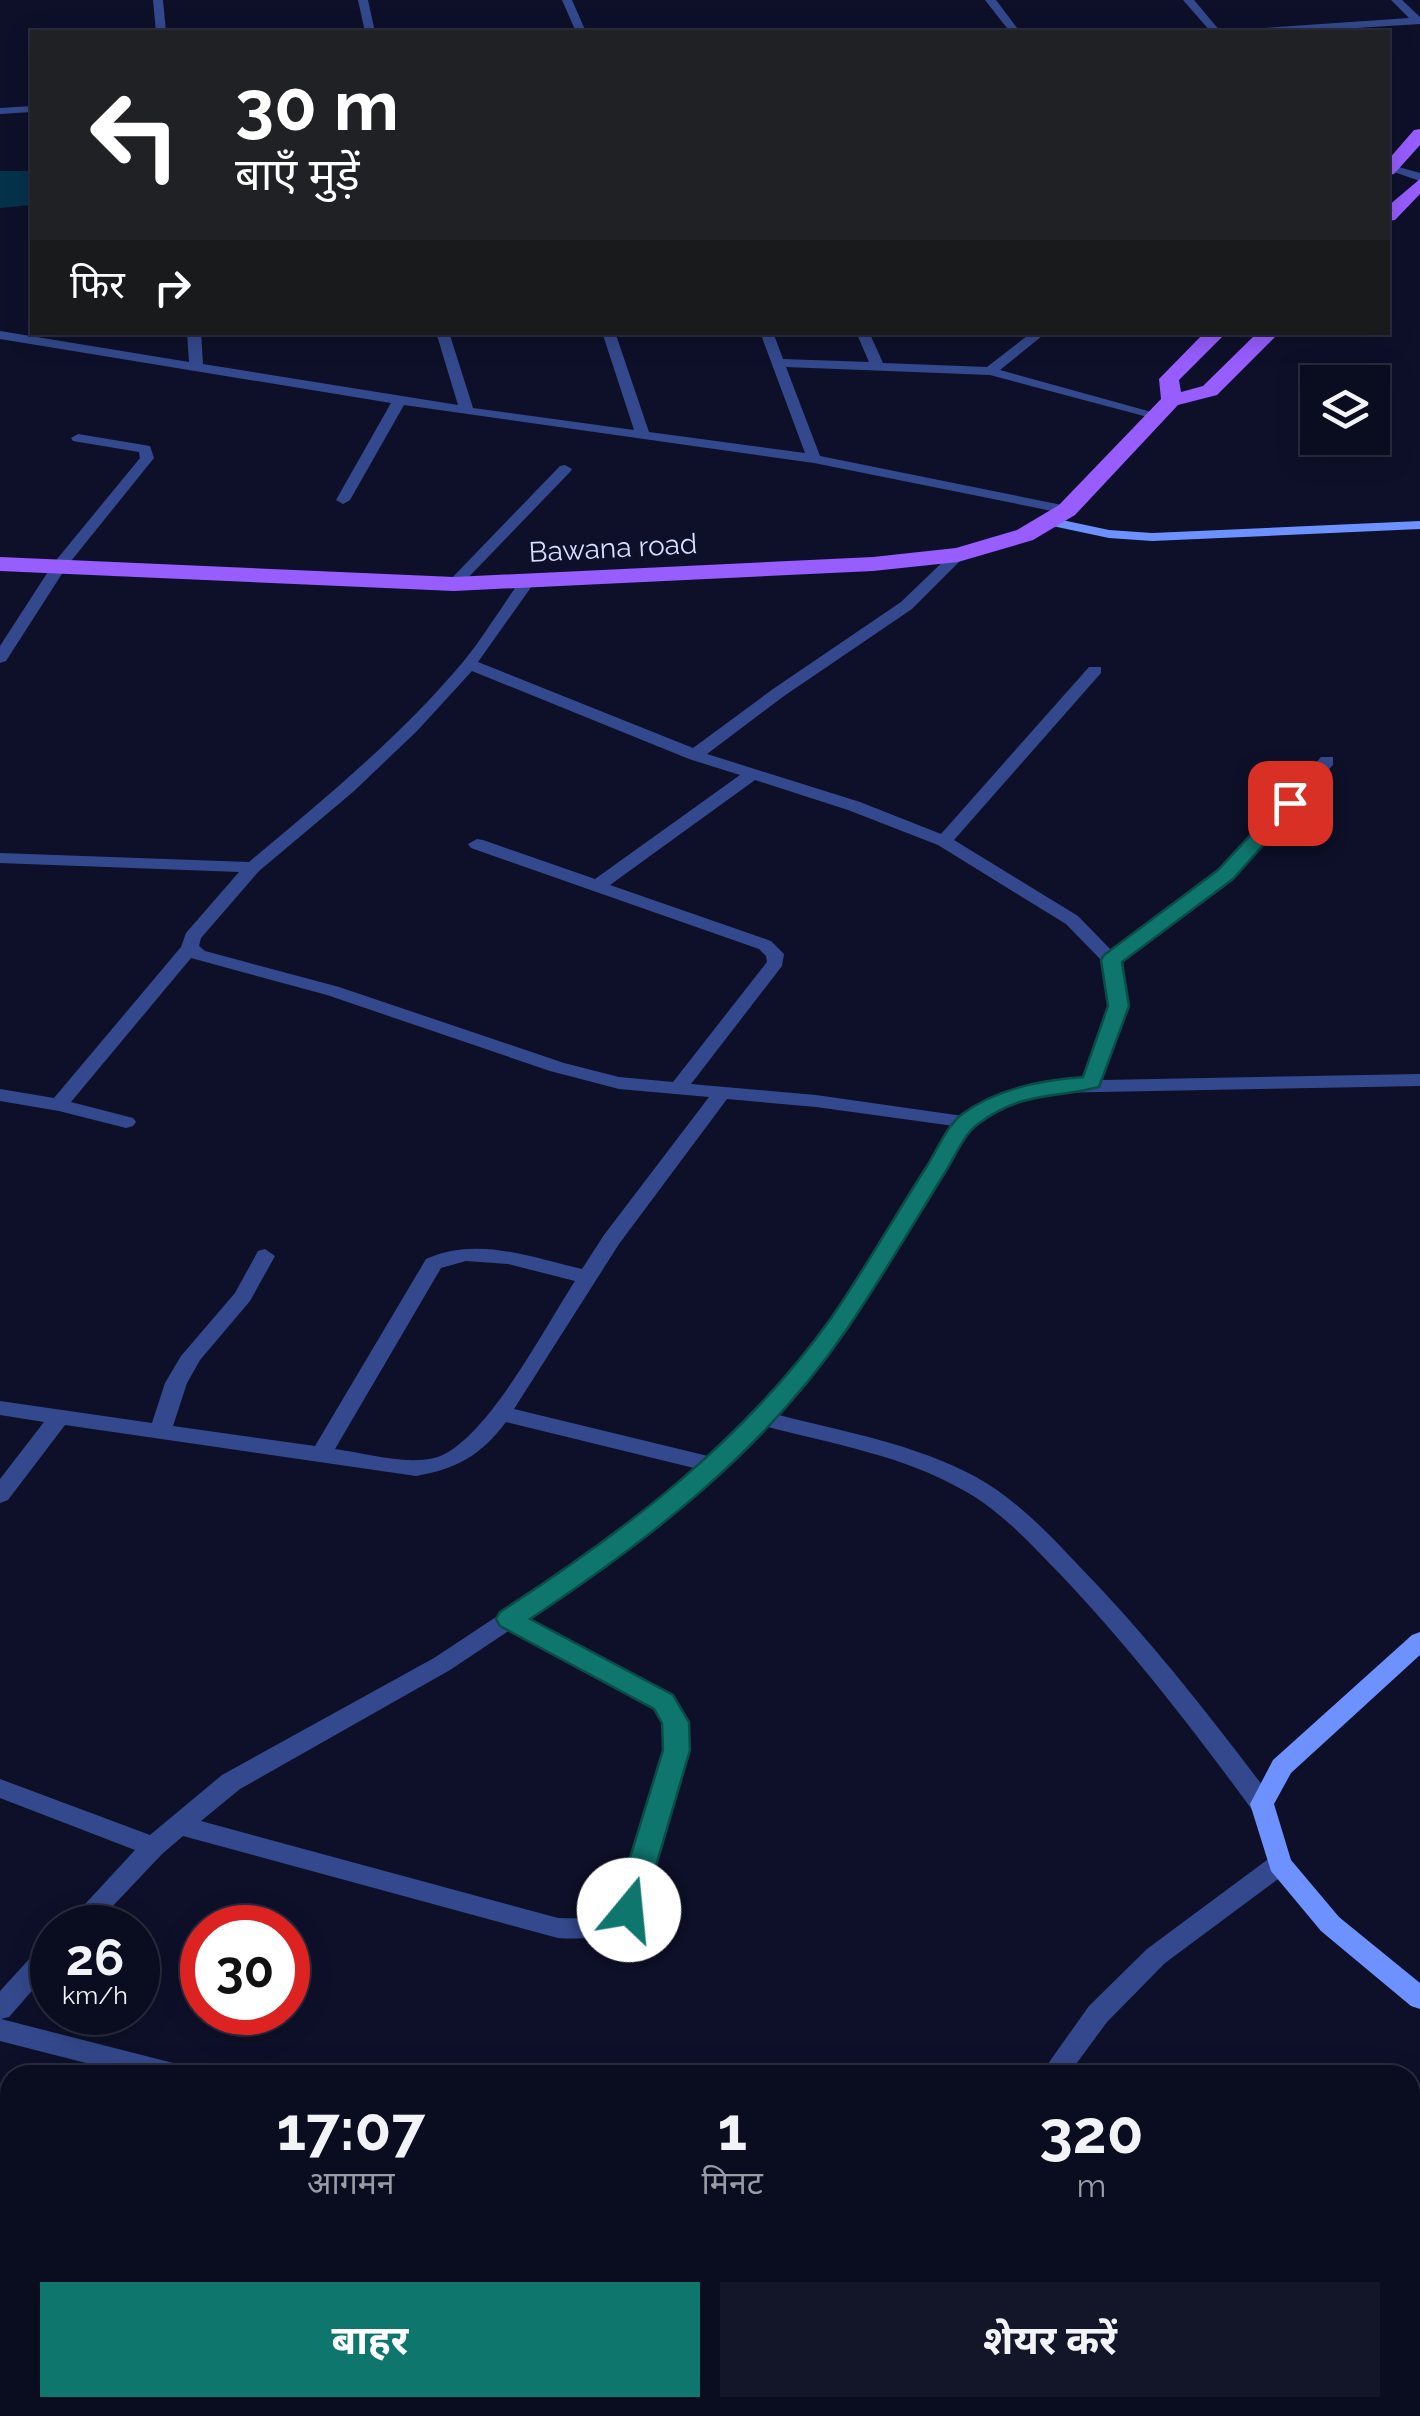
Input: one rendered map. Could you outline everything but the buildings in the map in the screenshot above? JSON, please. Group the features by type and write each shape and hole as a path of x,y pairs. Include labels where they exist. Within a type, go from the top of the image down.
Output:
{"main road":[{"path":"1390,167 1420,134"},
{"path":"1390,214 1420,180"},
{"name":"Bawana road","path":"1165,408 1169,379 1214,335"},
{"name":"Bawana road","path":"0,564 454,584 873,564 958,555 1025,535 1058,516 1165,408 1210,391 1267,335"}],"street":[{"path":"158,0 161,30"},
{"path":"363,0 370,30"},
{"path":"567,0 580,30"},
{"path":"990,0 1013,30"},
{"path":"1188,0 1214,30"},
{"path":"1396,0 1419,21"},
{"path":"1281,30 1419,21"},
{"path":"0,111 30,109"},
{"path":"1390,168 1420,180"},
{"path":"194,335 196,366"},
{"path":"443,335 467,411"},
{"path":"609,335 642,434"},
{"path":"767,335 814,459"},
{"path":"863,335 877,366"},
{"path":"990,371 1037,335"},
{"path":"0,336 467,411 814,459 1058,516 1109,534 1152,537 1420,525"},
{"path":"778,362 990,371 1165,408"},
{"path":"343,500 400,400"},
{"path":"0,658 61,564 148,453 134,446 78,438"},
{"path":"454,584 565,469"},
{"path":"695,755 750,711 909,606 938,581 958,555"},
{"path":"59,1105 190,948 192,937 253,867 411,728 469,664 526,583"},
{"path":"469,664 695,755 854,806 944,842 1072,920 1111,960 1118,1006 1092,1083"},
{"path":"944,842 1095,670"},
{"path":"1111,960 1226,874 1327,761"},
{"path":"598,886 752,773"},
{"path":"478,844 765,945 775,954 776,962 678,1088"},
{"path":"0,858 253,867"},
{"path":"190,948 199,955 333,992 557,1068 619,1083 723,1091 966,1122"},
{"path":"98,1905 154,1847 232,1782 442,1664 598,1561 716,1466 764,1418 838,1326 966,1122 1001,1101 1045,1086 1420,1080"},
{"path":"0,1408 416,1468 448,1464 475,1448 501,1413 587,1277 723,1091"},
{"path":"0,1096 59,1105 126,1122"},
{"path":"320,1454 433,1264 449,1253 476,1253 587,1277"},
{"path":"160,1432 176,1383 192,1356 243,1296 265,1256"},
{"path":"501,1413 716,1466"},
{"path":"0,1495 59,1417"},
{"path":"764,1418 896,1454 968,1482 1014,1514 1095,1596 1177,1689 1262,1804 1280,1864 1330,1924 1420,1998"},
{"path":"179,1825 558,1928 588,1930 613,1924 629,1910 677,1750 676,1722 663,1702 509,1619"},
{"path":"1262,1804 1282,1767 1420,1641"},
{"path":"0,1788 154,1847"},
{"path":"1060,2065 1098,2014 1156,1956 1280,1864"},
{"path":"0,2009 30,1976"},
{"path":"0,2030 138,2065"}],"water":[{"path":"0,171 30,171 30,205 0,208"}],"route":[{"path":"629,1910 677,1750 676,1722 663,1702 509,1619 598,1561 716,1466 764,1418 838,1326 966,1122 1001,1101 1045,1086 1092,1083 1118,1006 1111,960 1226,874 1290,803"}]}
